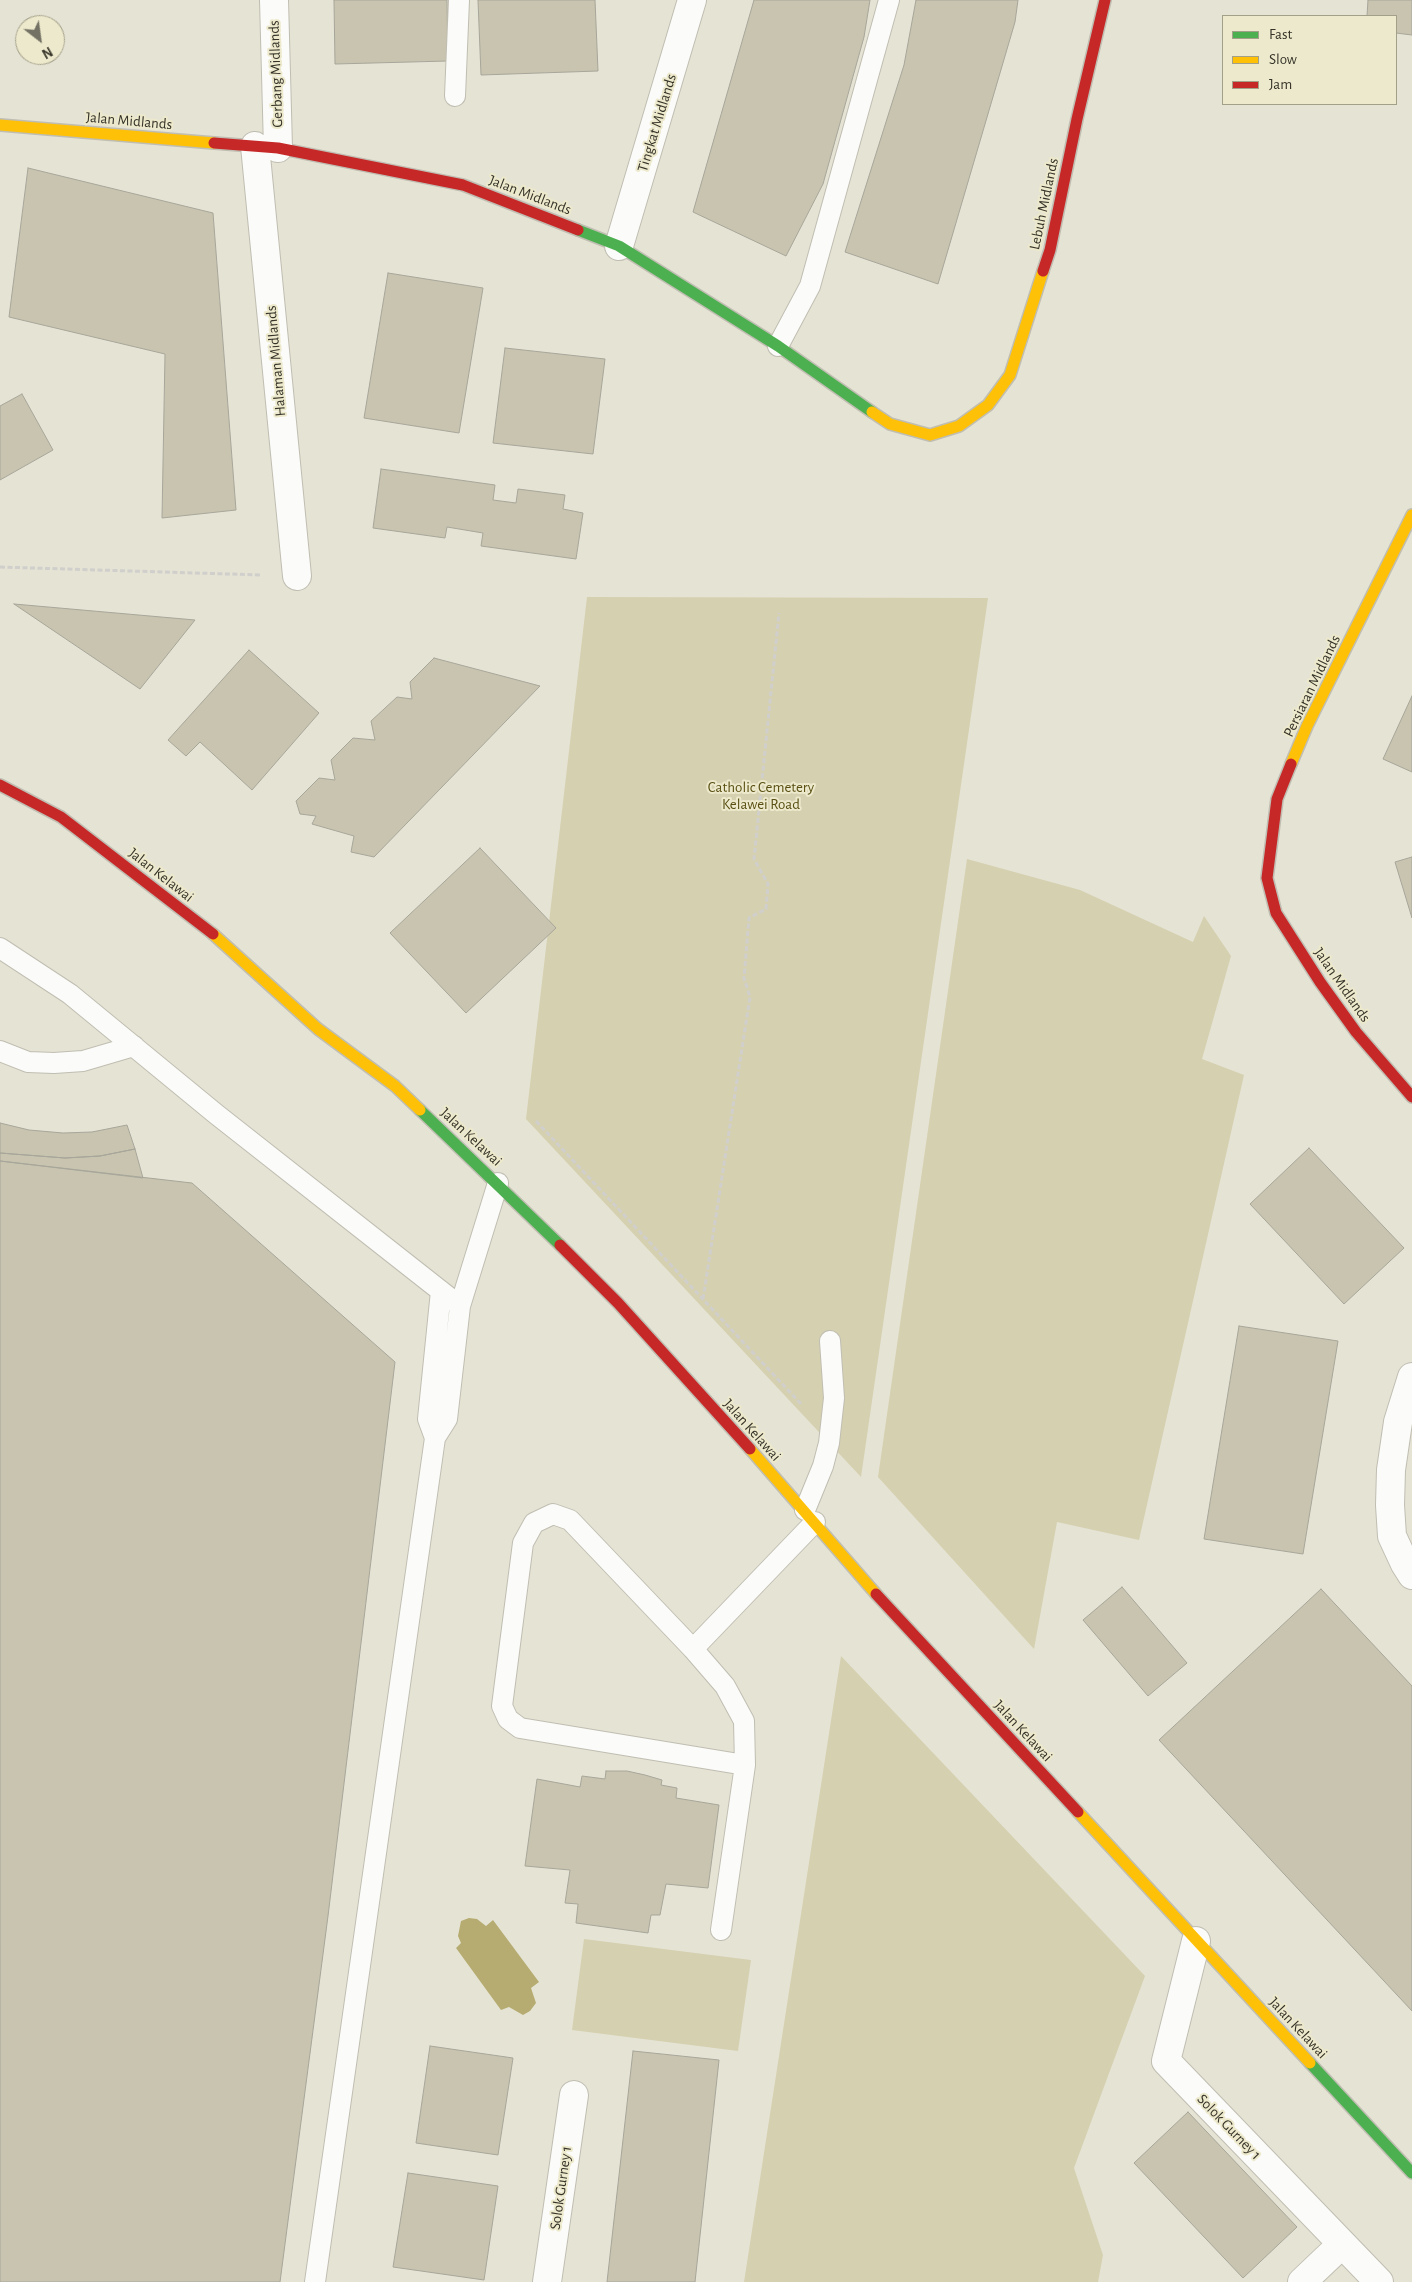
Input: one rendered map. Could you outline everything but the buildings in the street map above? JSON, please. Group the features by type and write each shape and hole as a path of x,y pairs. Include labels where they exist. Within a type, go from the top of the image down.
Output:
{"street":[{"name":"Gerbang Midlands","path":"267,147 274,0"},
{"name":"Tingkat Midlands","path":"619,246 692,0"},
{"name":"Lebuh Midlands","path":"988,405 1010,375 1050,250 1104,0"},
{"name":"Jalan Midlands","path":"0,125 267,147 463,185 619,246 778,346 890,424 930,435 960,426 988,405"},
{"name":"Halaman Midlands","path":"267,147 297,576"},
{"name":"Persiaran Midlands","path":"1267,878 1277,799 1307,726 1412,515"},
{"name":"Jalan Kelawai","path":"0,785 61,817 223,942 318,1029 394,1086 498,1183 618,1304 810,1516 874,1592 1412,2173"},
{"name":"Jalan Midlands","path":"1267,878 1276,913 1320,982 1356,1032 1412,1097"},
{"path":"1412,1376 1398,1422 1391,1470 1390,1505 1392,1536 1404,1564 1412,1575"},
{"name":"Solok Gurney 1","path":"1196,1941 1166,2061 1378,2282"},
{"name":"Solok Gurney 1","path":"547,2282 574,2095"},
{"path":"1302,2282 1342,2244"}],"lane":[{"path":"456,96 459,0"},
{"path":"778,346 810,286 889,0"},
{"path":"0,948 70,994 216,1114 460,1306"},
{"path":"0,1052 28,1062 83,1062 134,1046"},
{"path":"315,2282 435,1438 447,1419 460,1306 498,1183"},
{"path":"435,1438 428,1419 441,1291"},
{"path":"693,1649 810,1516 830,1435 834,1398 830,1341"},
{"path":"721,1930 745,1765 744,1721 725,1686 693,1649 570,1520 553,1514 534,1523 524,1543 502,1706 508,1719 520,1728 745,1765"}],"path":[{"path":"0,567 297,576"},
{"path":"702,1299 750,997 744,978 750,918 766,909 768,884 754,859 779,614"},
{"path":"536,1121 830,1435"}],"green space":[{"name":"Catholic Cemetery Kelawei Road","path":"587,597 988,598 861,1477 526,1119"},
{"path":"967,859 1080,890 1193,942 1204,916 1231,956 1202,1059 1244,1075 1139,1540 1057,1522 1034,1649 878,1477"},
{"path":"841,1656 1145,1976 1074,2168 1103,2255 1098,2282 744,2282"},
{"path":"584,1939 751,1960 738,2051 572,2030"}],"shaded area":[{"path":"469,1918 477,1919 486,1926 493,1920 539,1982 531,1988 536,2003 530,2011 523,2015 509,2007 501,2010 456,1948 461,1943 458,1936 461,1921"}],"traffic: fast":[{"path":"578,230 619,246 778,346 872,412"},
{"path":"420,1110 560,1245"},
{"path":"1310,2063 1412,2173"}],"traffic: slow":[{"path":"0,125 214,143"},
{"path":"872,412 890,424 930,435 959,426 988,405 1010,375 1043,271"},
{"path":"1291,764 1307,726 1412,515"},
{"path":"213,934 318,1029 395,1086 420,1110"},
{"path":"750,1449 876,1594"},
{"path":"1078,1812 1310,2063"}],"traffic: jam":[{"path":"1043,271 1050,250 1077,119 1105,0"},
{"path":"214,143 278,148 463,185 578,230"},
{"path":"1291,764 1277,799 1267,878 1276,913 1320,982 1356,1032 1412,1097"},
{"path":"0,785 61,817 213,934"},
{"path":"560,1245 618,1303 750,1449"},
{"path":"876,1594 1078,1812"}]}
